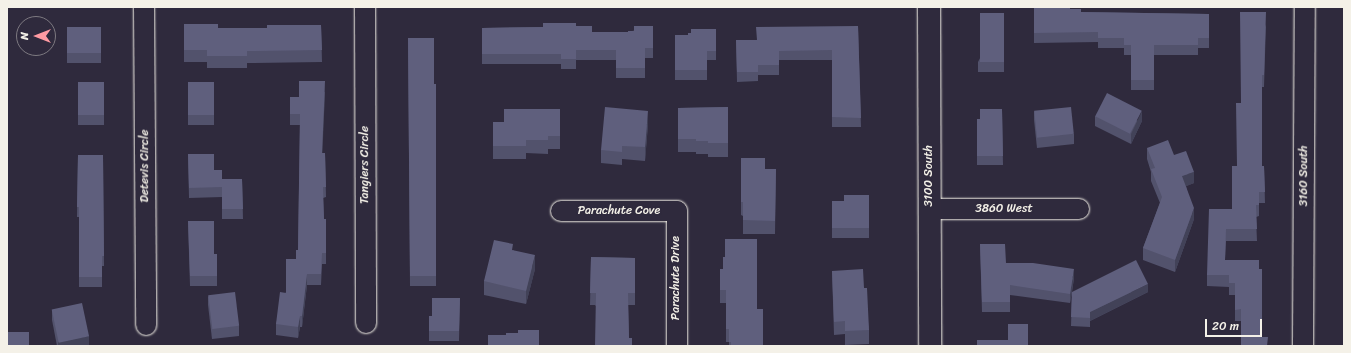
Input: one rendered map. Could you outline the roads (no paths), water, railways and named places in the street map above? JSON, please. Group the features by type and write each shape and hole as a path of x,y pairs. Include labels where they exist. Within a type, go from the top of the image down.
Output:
{"main road":[{"name":"3100 South","path":"929,7 930,346"}],"street":[{"name":"Detevis Circle","path":"144,7 146,325"},
{"name":"Tangiers Circle","path":"365,7 366,323"},
{"name":"3160 South","path":"1303,346 1305,7"},
{"name":"3860 West","path":"929,209 1079,209"},
{"name":"Parachute Cove","path":"561,211 677,211"},
{"name":"Parachute Drive","path":"676,346 677,211"}]}
